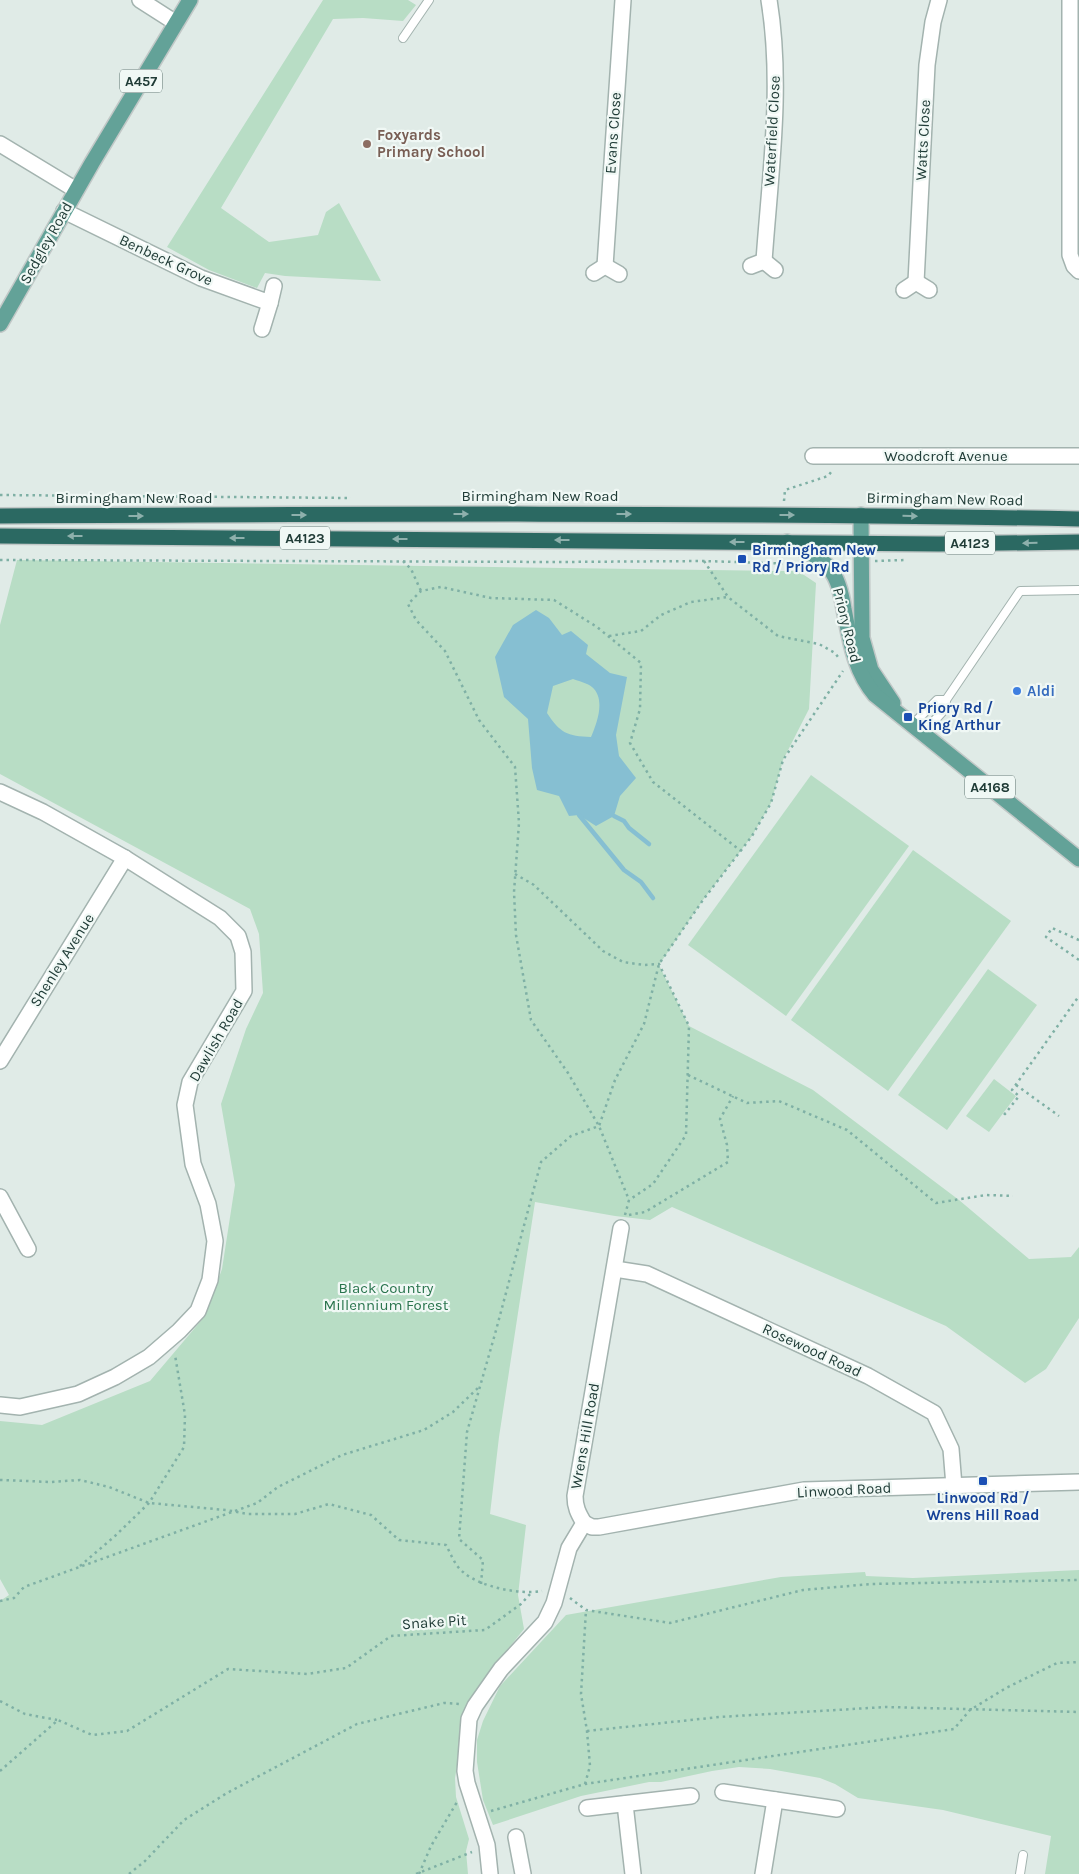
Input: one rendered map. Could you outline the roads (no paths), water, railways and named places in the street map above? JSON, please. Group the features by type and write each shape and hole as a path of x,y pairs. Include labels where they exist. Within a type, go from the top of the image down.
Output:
{"highway":[{"name":"Birmingham New Road","path":"0,516 548,513 861,515 1079,519"},
{"name":"A4123","path":"0,536 786,542 1079,542"}],"main road":[{"name":"A457","path":"176,23 190,0"},
{"name":"Sedgley Road","path":"0,324 92,162 176,23"},
{"name":"Priory Road","path":"861,515 862,638 871,670 912,724"},
{"name":"Priory Road","path":"786,542 810,553 830,568 841,592 850,664 875,695 1079,859"}],"street":[{"path":"140,0 176,23"},
{"name":"Evans Close","path":"619,274 599,269 623,0"},
{"name":"Waterfield Close","path":"763,266 773,138 775,64 769,0"},
{"name":"Watts Close","path":"916,287 927,65 933,22 939,0"},
{"path":"1070,0 1075,131 1070,255 1074,266 1079,270"},
{"path":"0,144 76,190"},
{"name":"Benbeck Grove","path":"64,211 201,278 270,303"},
{"path":"262,329 274,286"},
{"name":"Woodcroft Avenue","path":"814,456 1079,456"},
{"name":"Dawlish Road","path":"0,792 44,812 125,858 220,918 238,936 242,952 244,991 190,1082 185,1105 193,1164 208,1204 215,1241 210,1280 198,1311 149,1357 115,1377 78,1394 20,1407 0,1404"},
{"name":"Shenley Avenue","path":"0,1061 125,858"},
{"path":"0,1197 28,1249"},
{"name":"Wrens Hill Road","path":"584,1523 577,1513 575,1496 623,1222"},
{"name":"Rosewood Road","path":"615,1269 647,1274 868,1376 934,1413 951,1449 954,1486"},
{"name":"Linwood Road","path":"584,1523 592,1527 599,1527 804,1490 1079,1482"},
{"path":"490,1874 487,1845 467,1783 465,1771 469,1719 475,1706 501,1669 545,1622 554,1603 569,1548 584,1523"},
{"path":"723,1792 837,1809"},
{"path":"587,1808 691,1796"},
{"path":"763,1874 775,1800"},
{"path":"625,1804 633,1874"},
{"path":"516,1837 523,1874"}],"lane":[{"path":"403,38 429,0"},
{"path":"912,724 945,709 946,700 1020,591 1079,590"},
{"path":"912,724 938,700 946,700"},
{"path":"1020,1874 1023,1855"}],"water":[{"path":"536,610 549,618 562,635 571,631 588,645 586,654 610,673 627,677 616,735 619,756 636,778 620,796 614,816 596,826 579,815 569,816 559,796 537,790 532,768 528,719 504,697 495,657 513,625","holes":["573,679 592,687 599,698 599,711 591,737 576,736 565,732 556,725 547,713 553,686"]}],"waterway":[{"path":"579,815 624,870 641,882 653,898"},
{"path":"614,816 624,821 629,828 649,844"}],"place":[{"name":"Foxyards Primary School","path":"367,144"},
{"name":"Birmingham New Rd / Priory Rd","path":"742,559"},
{"name":"Aldi","path":"1017,691"},
{"name":"Priory Rd / King Arthur","path":"908,717"},
{"name":"Linwood Rd / Wrens Hill Road","path":"983,1481"}],"park label":[{"name":"Black Country Millennium Forest","path":"386,1296"}]}
